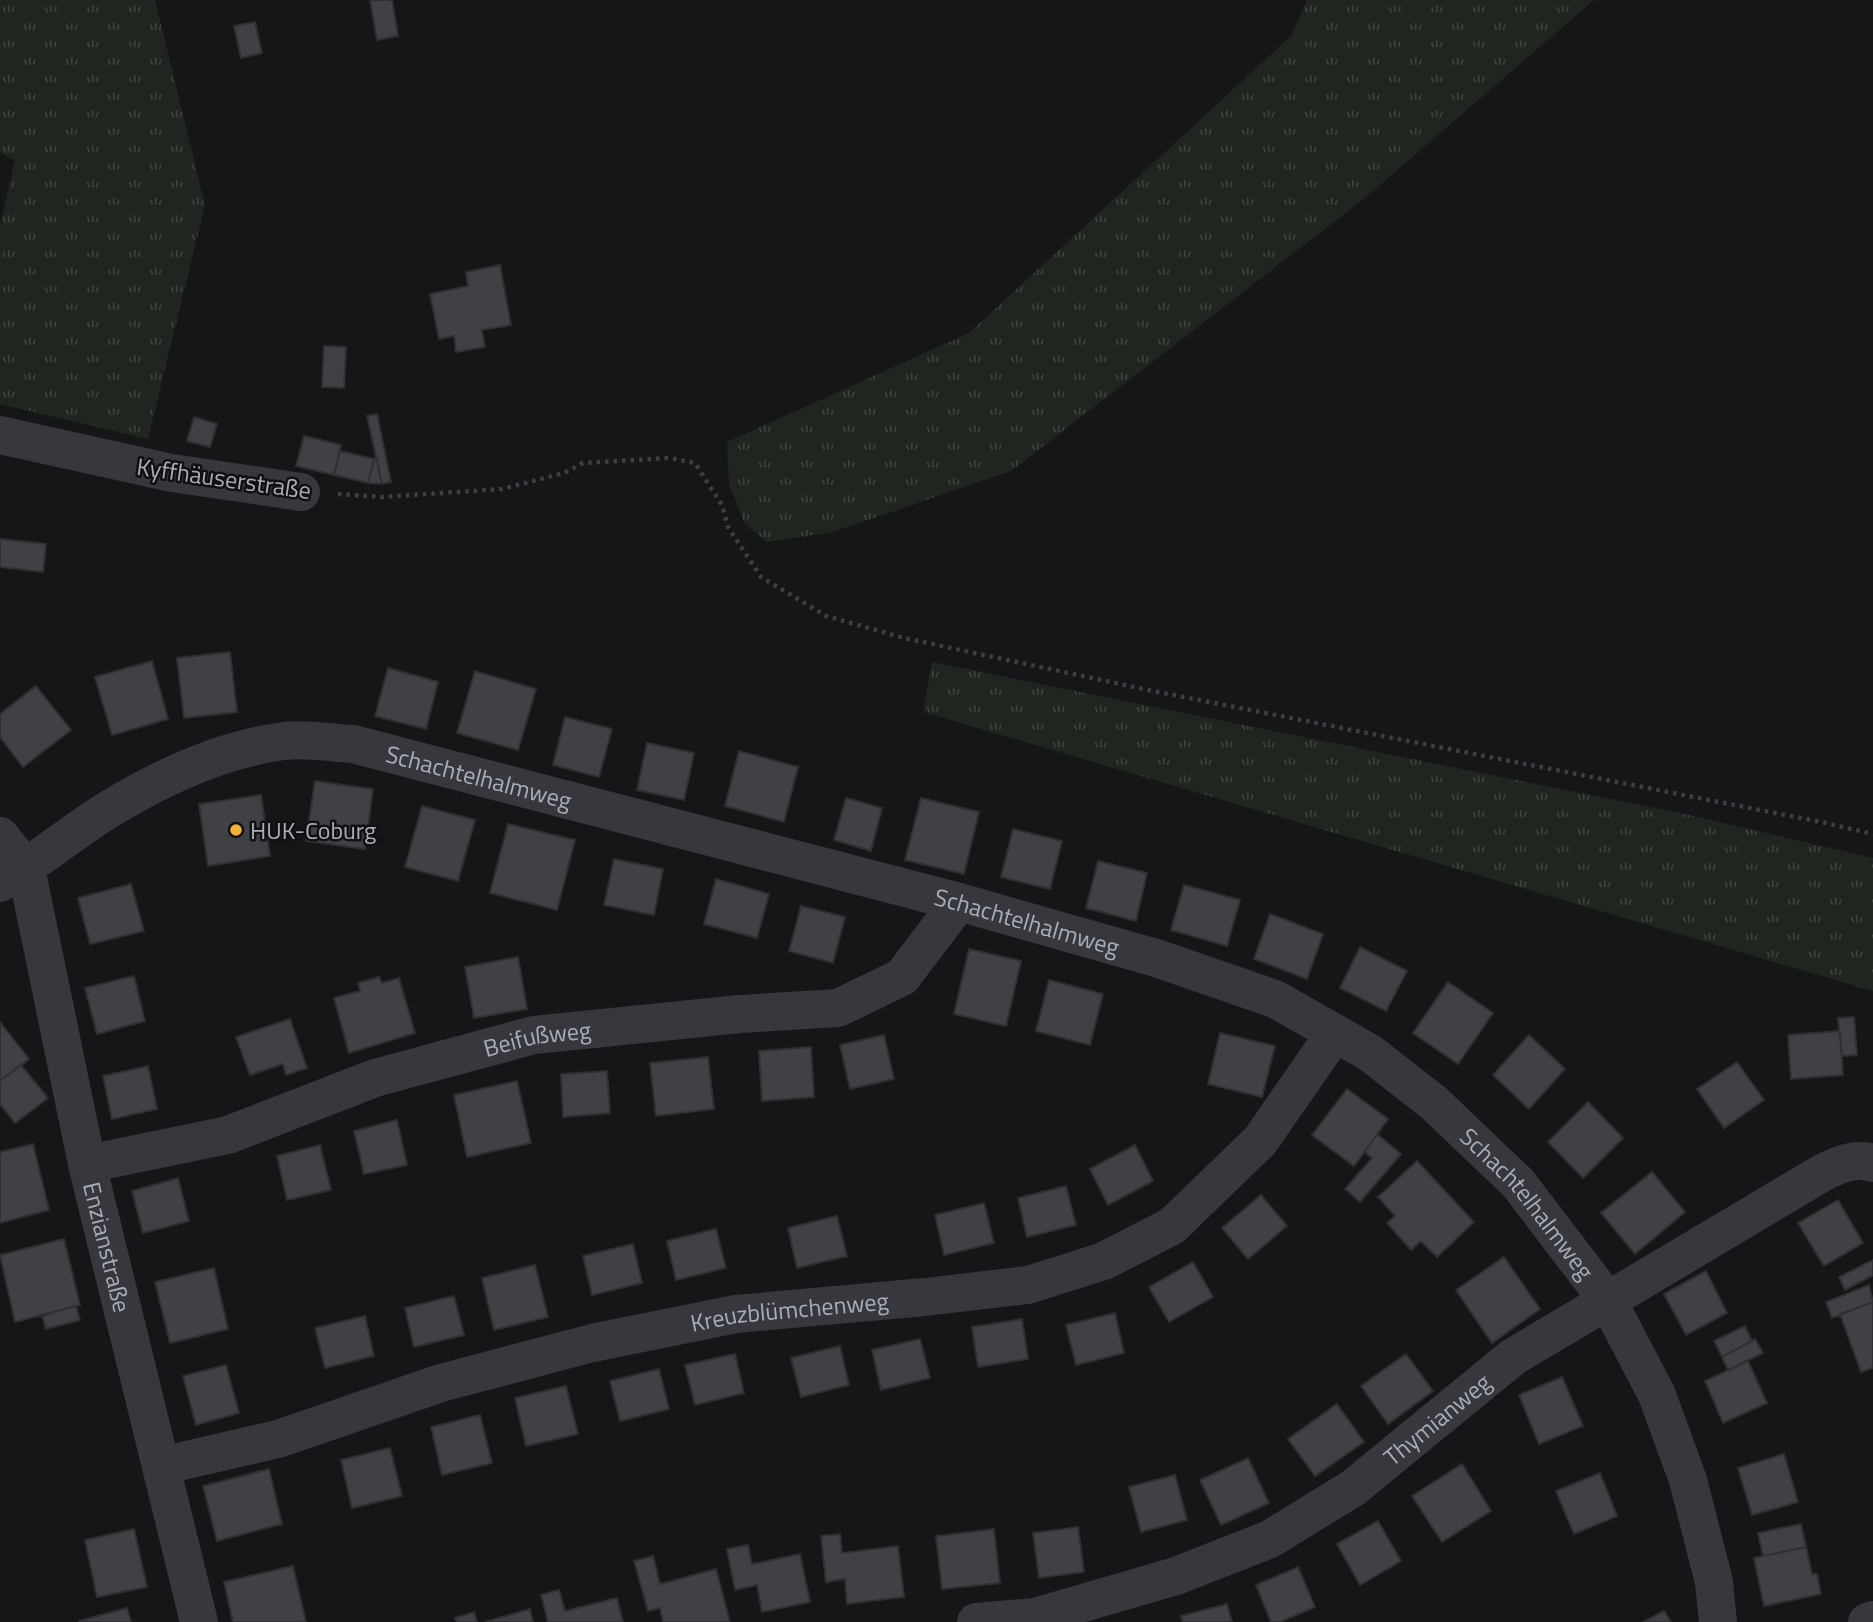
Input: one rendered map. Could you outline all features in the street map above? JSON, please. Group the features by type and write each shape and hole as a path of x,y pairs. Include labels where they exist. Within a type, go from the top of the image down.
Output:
{"street":[{"name":"Kyffhäuserstraße","path":"0,435 172,473 301,492"},
{"name":"Schachtelhalmweg","path":"13,876 109,809 162,779 211,758 285,740 354,744 959,902 1156,958 1275,999 1370,1053 1434,1103 1518,1183 1608,1301 1657,1395 1688,1480 1714,1582 1718,1622"},
{"path":"0,836 13,876"},
{"name":"Enzianstraße","path":"13,876 200,1622"},
{"name":"Beifußweg","path":"87,1164 228,1135 375,1078 534,1035 714,1016 838,1008 902,977 959,902"},
{"name":"Kreuzblümchenweg","path":"161,1466 278,1439 441,1383 592,1343 736,1314 1028,1285 1104,1261 1172,1226 1260,1140 1335,1032"},
{"name":"Thymianweg","path":"976,1622 1035,1617 1176,1576 1270,1539 1353,1488 1513,1357 1822,1172 1843,1163 1873,1163"},
{"path":"1867,1622 1873,1620"}],"path":[{"name":"Kyffhäuserstraße","path":"301,492 382,497 452,494 502,489 564,473 583,463 670,458 695,463 722,505 728,527 761,576 826,615 904,638 1148,690 1873,834"}],"green space":[{"path":"0,0 155,0 205,205 148,439 0,404 0,225 15,161 0,152"},
{"path":"1307,0 1594,0 1365,198 1011,471 833,532 767,542 744,523 729,483 727,442 969,333 1292,35"},
{"path":"932,662 1685,814 1873,858 1873,991 923,712"}],"building":[{"path":"370,0 392,0 398,36 377,40"},
{"path":"255,22 262,53 241,58 234,26"},
{"path":"500,265 511,325 482,330 485,347 456,352 454,336 439,339 430,294 468,286 466,272"},
{"path":"324,346 346,347 344,388 322,387"},
{"path":"377,414 391,482 382,484 367,416"},
{"path":"194,417 217,424 210,447 187,441"},
{"path":"304,436 341,445 334,475 296,466"},
{"path":"340,451 374,459 368,483 334,475"},
{"path":"374,459 377,460 382,484 368,483"},
{"path":"0,539 46,544 43,572 0,567"},
{"path":"230,652 237,712 184,718 177,658"},
{"path":"152,661 168,719 112,735 95,677"},
{"path":"388,668 438,682 426,729 375,716"},
{"path":"475,671 536,689 518,750 457,733"},
{"path":"36,686 71,730 23,767 0,737 0,714"},
{"path":"565,717 612,729 599,777 553,765"},
{"path":"647,743 694,753 684,800 637,790"},
{"path":"739,751 798,767 784,822 725,806"},
{"path":"315,781 373,789 365,849 306,841"},
{"path":"261,795 270,856 208,866 199,804"},
{"path":"846,798 882,808 871,851 834,840"},
{"path":"921,798 979,812 964,874 905,860"},
{"path":"422,806 475,820 458,881 405,867"},
{"path":"508,824 575,840 557,910 490,893"},
{"path":"1013,829 1062,841 1050,889 1001,877"},
{"path":"614,859 663,869 654,915 604,905"},
{"path":"1098,861 1147,873 1136,921 1086,908"},
{"path":"716,879 769,894 757,938 704,924"},
{"path":"131,884 144,931 90,944 78,898"},
{"path":"1184,885 1240,900 1227,946 1171,930"},
{"path":"801,906 845,917 833,963 789,951"},
{"path":"1270,914 1323,934 1307,979 1254,959"},
{"path":"1360,947 1407,971 1386,1011 1340,988"},
{"path":"969,949 1021,961 1006,1026 954,1014"},
{"path":"518,957 527,1009 474,1018 465,967"},
{"path":"134,976 145,1021 97,1034 85,988"},
{"path":"379,977 382,983 399,978 415,1033 349,1053 334,998 360,991 358,983"},
{"path":"1049,980 1103,994 1090,1045 1036,1031"},
{"path":"1448,982 1493,1013 1458,1064 1413,1033"},
{"path":"1854,1017 1857,1055 1842,1056 1838,1018"},
{"path":"290,1019 307,1068 286,1075 283,1064 250,1075 236,1037"},
{"path":"0,1022 29,1059 0,1081"},
{"path":"1840,1031 1843,1075 1791,1079 1788,1035"},
{"path":"1220,1033 1275,1046 1262,1097 1208,1084"},
{"path":"884,1035 894,1079 850,1089 840,1045"},
{"path":"1529,1035 1565,1069 1529,1109 1493,1075"},
{"path":"811,1047 814,1097 762,1101 759,1051"},
{"path":"708,1057 714,1109 656,1116 650,1063"},
{"path":"1737,1062 1764,1100 1724,1128 1697,1089"},
{"path":"21,1065 48,1098 15,1123 0,1104 0,1081"},
{"path":"148,1066 157,1109 112,1119 103,1076"},
{"path":"607,1071 610,1113 563,1117 561,1074"},
{"path":"517,1081 531,1143 467,1157 454,1095"},
{"path":"1347,1089 1388,1119 1354,1166 1312,1135"},
{"path":"1588,1102 1623,1138 1583,1178 1548,1142"},
{"path":"397,1120 407,1165 364,1174 354,1131"},
{"path":"1377,1134 1401,1154 1360,1202 1345,1189 1372,1158 1365,1152"},
{"path":"33,1144 49,1210 0,1223 0,1152"},
{"path":"320,1145 331,1190 287,1200 277,1156"},
{"path":"1135,1145 1153,1181 1108,1205 1090,1169"},
{"path":"1417,1161 1474,1222 1437,1257 1421,1241 1411,1250 1387,1223 1395,1216 1378,1197"},
{"path":"1652,1172 1685,1212 1635,1254 1601,1213"},
{"path":"178,1178 189,1221 143,1233 132,1191"},
{"path":"1066,1186 1076,1225 1027,1237 1018,1198"},
{"path":"1261,1195 1287,1226 1248,1259 1222,1228"},
{"path":"1838,1200 1863,1243 1824,1266 1798,1223"},
{"path":"984,1203 994,1243 944,1255 935,1215"},
{"path":"837,1216 847,1256 797,1268 788,1228"},
{"path":"716,1229 726,1268 676,1280 667,1241"},
{"path":"64,1239 80,1305 15,1322 0,1255"},
{"path":"633,1244 642,1283 592,1295 583,1256"},
{"path":"1504,1257 1540,1309 1492,1343 1456,1290"},
{"path":"1873,1260 1873,1275 1845,1290 1839,1277"},
{"path":"1193,1262 1213,1297 1169,1322 1149,1287"},
{"path":"535,1265 548,1317 494,1330 482,1278"},
{"path":"214,1268 228,1329 170,1343 155,1282"},
{"path":"1706,1271 1727,1313 1686,1335 1664,1294"},
{"path":"1869,1285 1873,1302 1832,1318 1826,1302"},
{"path":"454,1296 464,1335 414,1347 405,1308"},
{"path":"1873,1302 1873,1368 1861,1372 1840,1314"},
{"path":"76,1306 80,1320 46,1329 42,1316"},
{"path":"1115,1313 1124,1353 1076,1365 1066,1325"},
{"path":"365,1316 374,1356 325,1368 315,1328"},
{"path":"1022,1319 1028,1359 978,1367 972,1327"},
{"path":"1745,1326 1752,1341 1722,1357 1714,1341"},
{"path":"920,1339 930,1378 881,1390 872,1350"},
{"path":"1755,1339 1763,1353 1728,1370 1722,1357"},
{"path":"840,1346 849,1385 801,1397 791,1358"},
{"path":"735,1354 744,1393 695,1405 685,1365"},
{"path":"1406,1354 1433,1391 1388,1424 1361,1386"},
{"path":"1748,1361 1767,1403 1723,1423 1705,1381"},
{"path":"226,1365 239,1413 196,1425 183,1376"},
{"path":"659,1369 669,1409 620,1421 610,1381"},
{"path":"1562,1377 1583,1426 1539,1444 1519,1395"},
{"path":"566,1386 578,1434 526,1446 515,1398"},
{"path":"1337,1404 1364,1442 1315,1476 1288,1439"},
{"path":"480,1415 492,1463 442,1475 431,1427"},
{"path":"390,1448 402,1496 352,1508 341,1460"},
{"path":"1784,1454 1798,1502 1752,1515 1738,1468"},
{"path":"1248,1458 1269,1503 1221,1525 1200,1480"},
{"path":"1462,1464 1491,1511 1442,1542 1412,1496"},
{"path":"269,1469 282,1524 217,1541 203,1486"},
{"path":"1600,1473 1617,1516 1574,1534 1556,1491"},
{"path":"1175,1475 1187,1520 1141,1532 1129,1487"},
{"path":"1378,1521 1401,1561 1360,1585 1337,1544"},
{"path":"1801,1524 1806,1547 1763,1556 1758,1533"},
{"path":"1078,1527 1084,1572 1039,1578 1033,1533"},
{"path":"134,1529 147,1587 97,1597 85,1540"},
{"path":"994,1529 1000,1583 942,1589 936,1536"},
{"path":"840,1534 842,1553 898,1546 904,1597 847,1604 845,1579 826,1582 821,1536"},
{"path":"748,1545 752,1564 800,1554 810,1602 762,1612 757,1585 735,1590 727,1549"},
{"path":"1806,1547 1812,1574 1817,1574 1821,1594 1764,1606 1754,1558"},
{"path":"653,1556 660,1584 716,1569 730,1622 663,1622 660,1608 648,1611 634,1561"},
{"path":"293,1566 306,1622 233,1622 224,1582"},
{"path":"1298,1567 1315,1607 1280,1622 1271,1622 1256,1585"},
{"path":"559,1590 565,1611 617,1598 623,1622 548,1622 541,1595"},
{"path":"1227,1604 1232,1622 1183,1622 1181,1616"},
{"path":"127,1608 131,1622 79,1622 79,1621"},
{"path":"530,1609 533,1622 485,1622"},
{"path":"1664,1611 1671,1622 1643,1622"},
{"path":"474,1612 477,1622 457,1622 455,1618"}],"place":[{"name":"HUK-Coburg","path":"236,830"}]}
